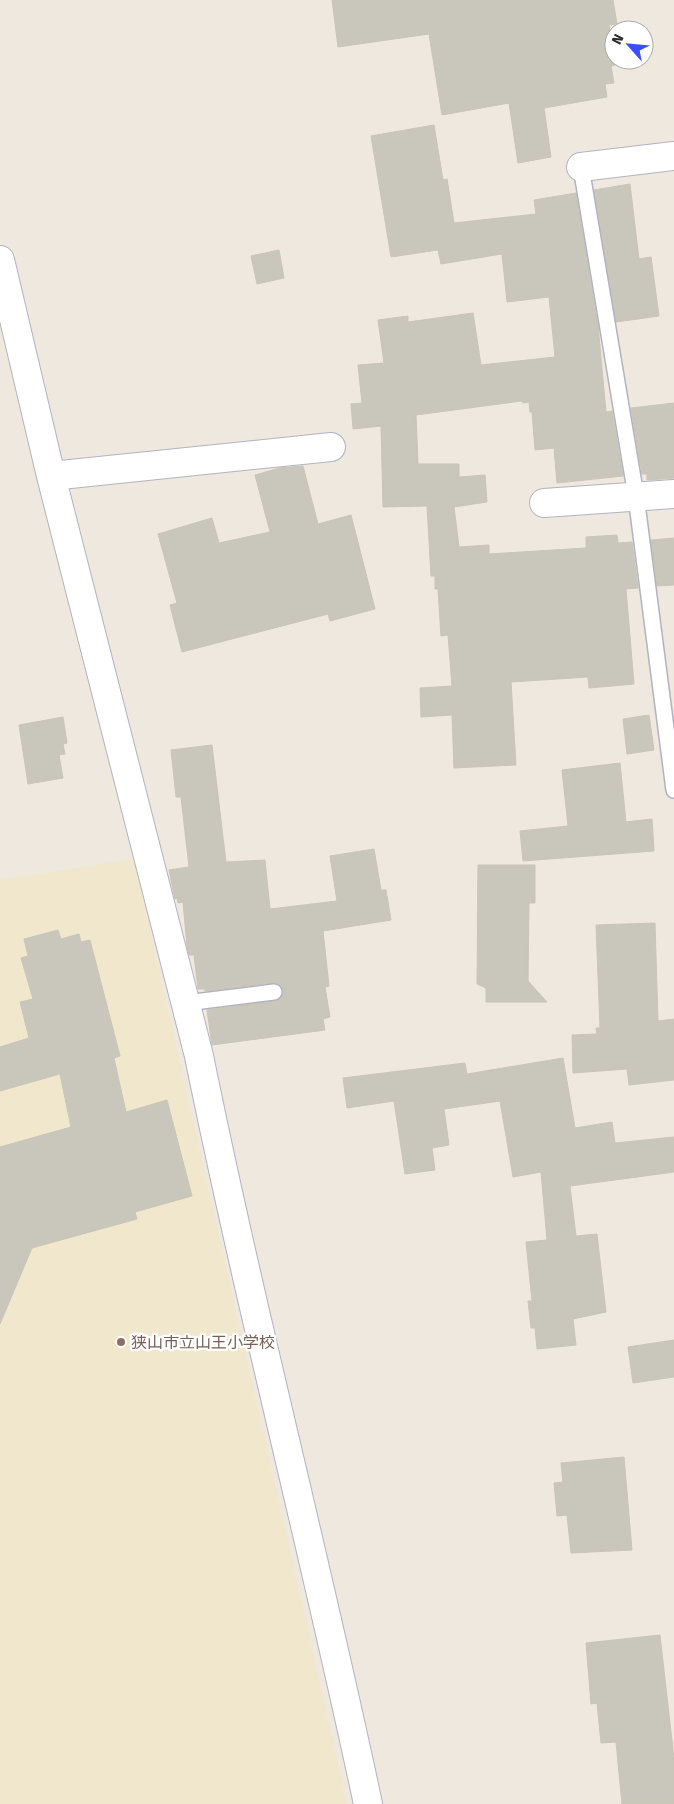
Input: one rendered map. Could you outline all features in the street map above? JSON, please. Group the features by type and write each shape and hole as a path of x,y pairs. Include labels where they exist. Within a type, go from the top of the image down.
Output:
{"street":[{"path":"581,167 674,156"},
{"path":"0,260 51,476 186,1003 287,1453 338,1658 368,1804"},
{"path":"51,476 331,447"},
{"path":"544,503 674,494"}],"lane":[{"path":"581,167 667,691 674,790"},
{"path":"186,1003 274,992"}],"shaded area":[{"name":"狭山市立山王小学校","path":"134,859 347,1804 0,1804 0,880"}],"building":[{"path":"332,0 613,0 616,20 604,20 604,70 612,70 614,83 605,84 607,97 544,108 551,157 518,163 509,103 442,115 429,34 338,47"},
{"path":"434,125 443,180 447,179 454,223 536,214 534,200 576,193 598,325 606,412 612,411 623,476 557,483 554,448 535,450 532,412 530,412 529,402 523,403 522,401 416,415 418,464 459,464 459,477 485,475 487,502 454,507 459,547 489,545 489,554 586,548 586,537 617,535 618,543 632,542 638,588 626,589 634,684 589,688 588,677 511,682 516,765 454,768 452,715 421,717 420,688 452,686 448,635 441,636 438,589 435,589 435,576 431,576 427,506 383,507 381,426 353,429 351,404 362,403 358,365 384,363 378,320 408,316 408,322 473,313 481,365 555,357 549,297 507,302 502,254 441,264 438,250 391,257 371,136"},
{"path":"630,184 639,259 651,257 659,316 616,322 594,190"},
{"path":"279,250 284,278 257,284 251,256"},
{"path":"674,403 674,478 647,480 647,474 642,474 631,408"},
{"path":"303,466 318,524 351,515 375,609 330,621 328,614 182,652 170,605 177,603 158,534 212,518 219,543 270,532 255,475 280,468"},
{"path":"674,538 674,585 657,586 651,540"},
{"path":"649,715 654,750 627,754 623,719"},
{"path":"63,717 67,743 63,744 65,754 59,755 63,778 28,784 19,725"},
{"path":"212,745 226,862 265,860 270,909 337,901 330,856 374,849 381,890 386,890 391,920 323,931 329,986 325,987 330,1017 323,1019 325,1030 212,1045 207,1010 275,1001 280,999 283,991 281,986 273,983 205,991 205,989 198,989 194,955 189,955 187,946 183,902 178,903 177,898 175,899 169,870 189,867 181,797 176,797 171,750"},
{"path":"620,763 626,822 652,819 654,851 523,861 520,831 568,826 562,770"},
{"path":"478,865 535,865 535,903 529,903 528,981 547,1002 486,1002 486,988 477,984"},
{"path":"655,923 658,1021 674,1019 674,1080 629,1085 627,1069 573,1073 572,1035 597,1034 596,1028 600,1028 596,925"},
{"path":"58,930 61,939 79,934 81,942 90,940 120,1056 114,1058 126,1112 167,1100 192,1196 135,1212 137,1219 32,1248 0,1324 0,1147 71,1127 60,1074 0,1091 0,1047 29,1038 20,1002 33,999 21,958 28,956 24,939"},
{"path":"563,1058 575,1128 612,1122 615,1143 674,1137 674,1172 570,1186 576,1236 597,1234 606,1312 573,1319 576,1345 537,1349 535,1328 531,1328 528,1301 532,1301 526,1242 547,1240 541,1172 513,1177 500,1101 444,1109 449,1145 432,1148 435,1170 405,1174 394,1101 347,1108 343,1078 465,1063 467,1074"},
{"path":"674,1340 674,1377 633,1383 628,1347"},
{"path":"624,1457 632,1550 571,1553 567,1515 557,1516 554,1483 563,1482 561,1463"},
{"path":"660,1635 674,1758 674,1804 622,1804 616,1742 601,1743 597,1703 591,1704 586,1643"}],"place":[{"name":"狭山市立山王小学校","path":"121,1342"}]}
